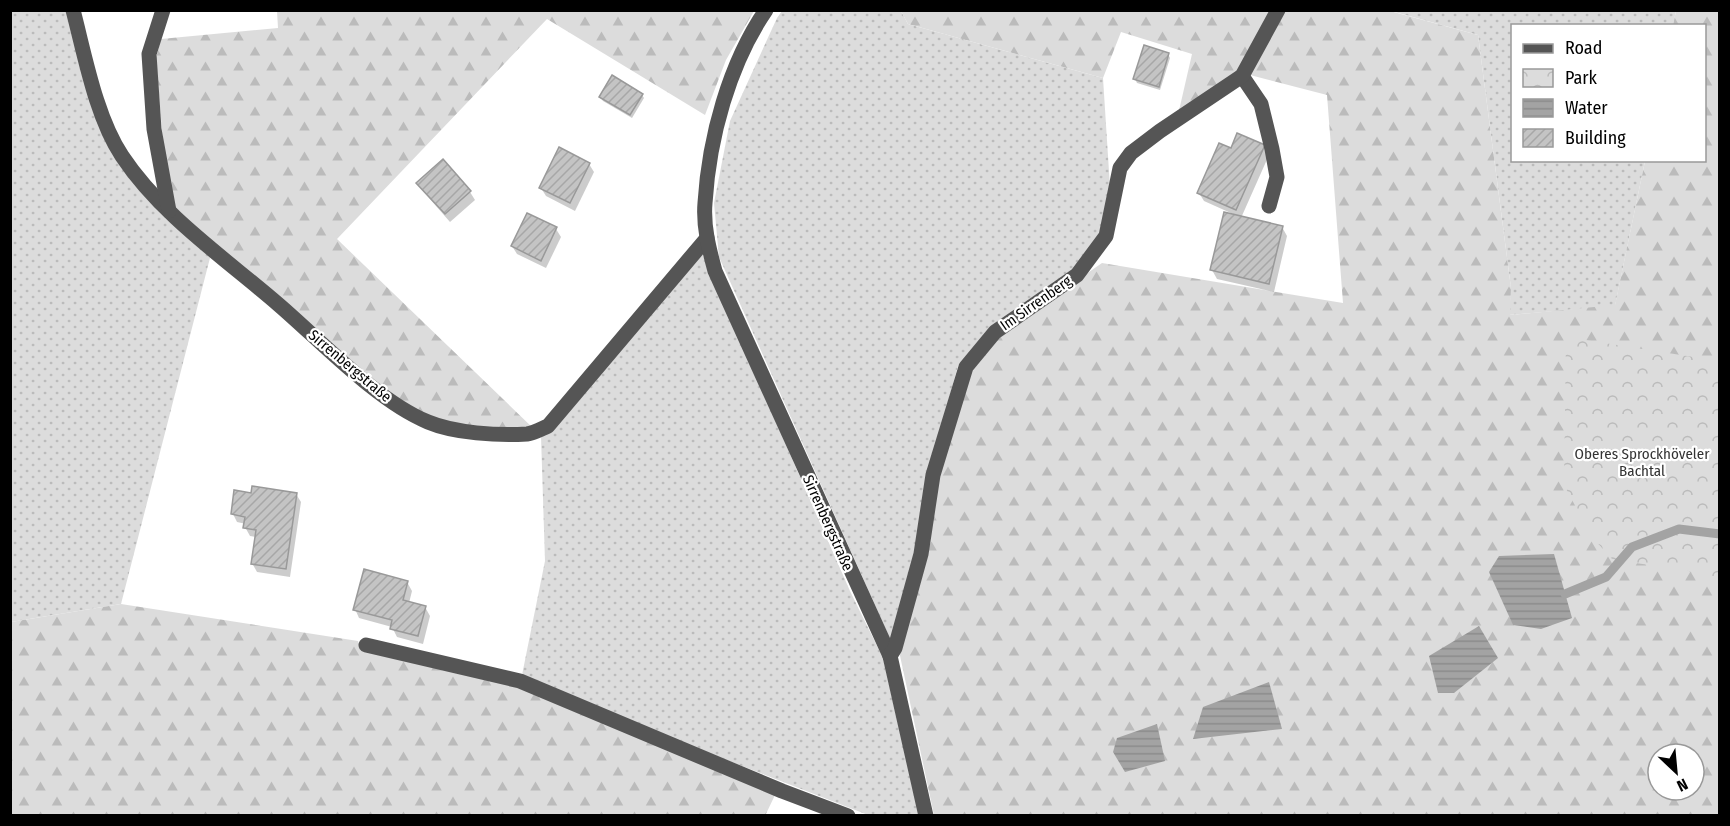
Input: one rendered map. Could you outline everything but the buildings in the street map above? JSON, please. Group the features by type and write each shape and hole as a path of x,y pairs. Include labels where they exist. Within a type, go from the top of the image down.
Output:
{"street":[{"name":"Sirrenbergstraße","path":"73,10 97,102 120,154 141,183 170,211 360,376 398,406 429,423 459,430 489,433 529,434 548,426 707,238"},
{"path":"163,10 149,54 156,139 170,211"},
{"name":"Sirrenbergstraße","path":"766,10 728,85 714,138 705,204 707,238 715,271 890,656 926,816"},
{"name":"Im Sirrenberg","path":"890,656 895,648 921,554 933,475 966,367 995,332 1077,275 1106,236 1120,168 1131,153 1242,76 1278,10"},
{"path":"1242,76 1261,104 1272,149 1277,177 1269,206"},
{"path":"366,645 520,681 782,791 848,816"}],"green space":[{"path":"11,11 68,11 104,129 211,254 121,604 11,622"},
{"path":"277,11 754,11 726,60 705,115 547,19 337,239 534,429 490,430 433,418 400,402 174,209 164,155 156,58 161,39 278,28"},
{"path":"782,11 901,11 908,24 1103,78 1110,187 1097,243 1079,265 990,331 958,366 927,476 917,554 892,643 719,257 714,203 730,121"},
{"path":"901,11 1273,11 1235,76 1178,115 1192,54 1121,32 1103,78 908,24"},
{"path":"1281,11 1390,11 1478,35 1511,288 1510,315 1615,305 1645,162 1706,162 1706,24 1673,24 1676,11 1719,11 1719,815 934,815 899,651 938,475 971,368 998,335 1102,263 1343,303 1327,95 1250,75"},
{"path":"1391,11 1676,11 1673,24 1511,24 1511,162 1645,162 1615,306 1509,315 1511,288 1478,35"},
{"path":"702,253 850,591 883,658 919,815 868,815 521,680 545,561 541,436"},
{"name":"Oberes Sprockhöveler Bachtal","path":"1566,337 1719,361 1719,587 1687,570 1613,560 1592,537 1564,485"},
{"path":"121,604 358,641 360,648 520,683 775,795 765,816 11,816 11,622"}],"water":[{"path":"1554,554 1572,618 1541,629 1513,625 1489,572 1499,556"},
{"path":"1479,626 1498,658 1454,693 1438,693 1429,656"},
{"path":"1269,682 1282,729 1193,739 1203,707"},
{"path":"1157,724 1165,761 1125,772 1113,752 1117,738"}],"waterway":[{"path":"1565,594 1606,577 1632,547 1679,529 1720,534"}]}
